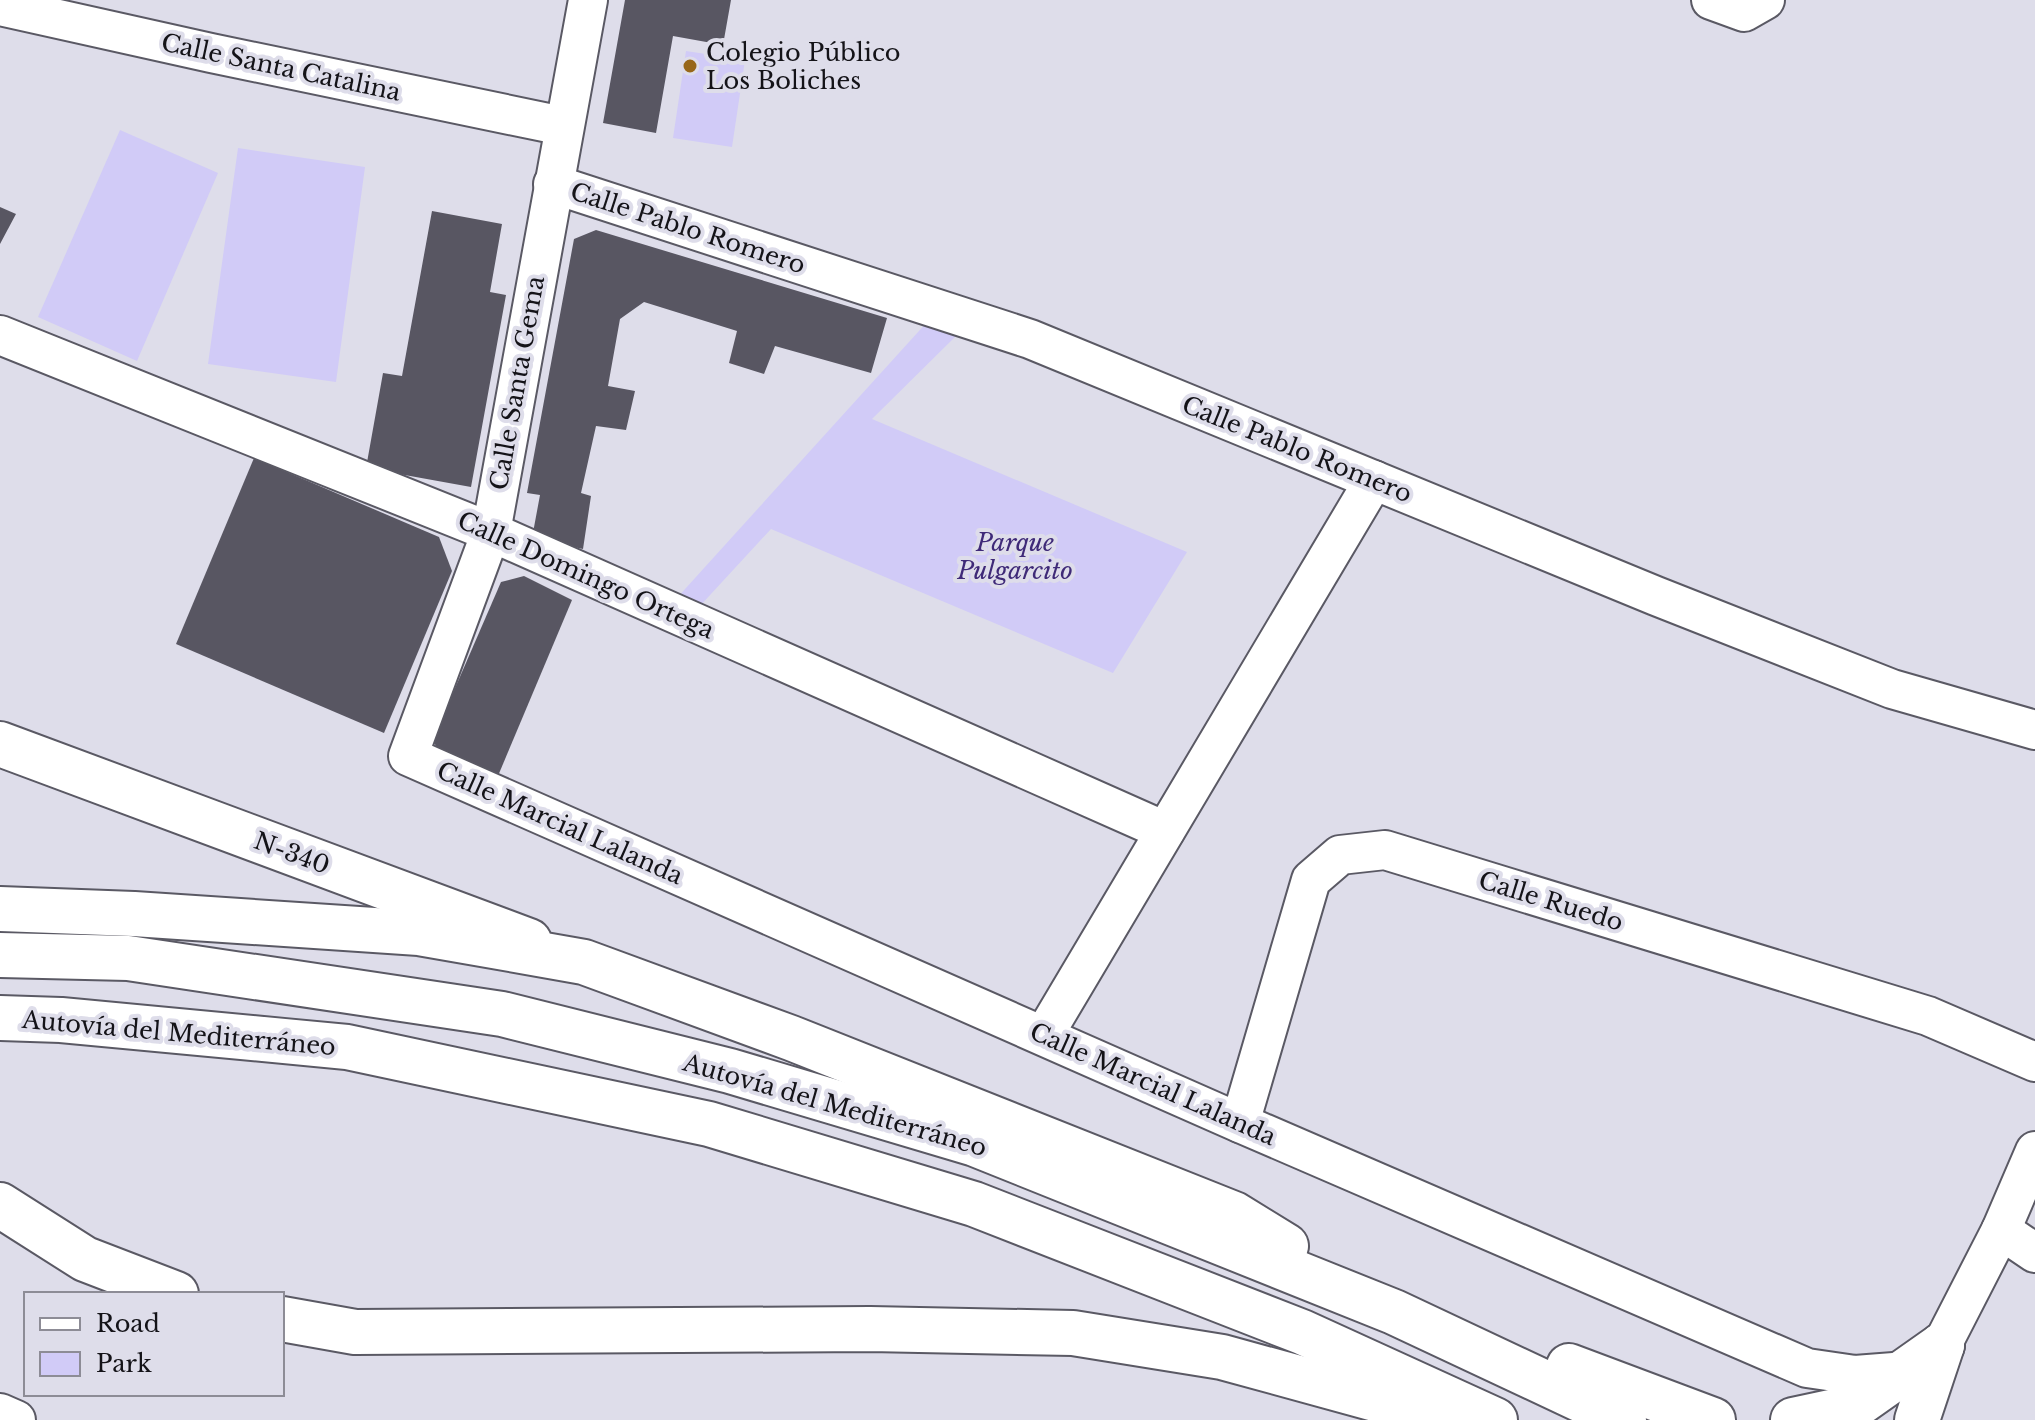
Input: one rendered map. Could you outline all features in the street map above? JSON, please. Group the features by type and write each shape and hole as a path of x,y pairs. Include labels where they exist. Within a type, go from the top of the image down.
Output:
{"main road":[{"name":"N-340","path":"0,744 584,962"},
{"path":"0,909 134,914 419,933 584,962 791,1038 1234,1214 1394,1312"},
{"name":"Autovía del Mediterráneo","path":"0,955 128,958 502,1014 730,1071 975,1144 1394,1312 1624,1420"},
{"name":"Autovía del Mediterráneo","path":"0,1018 61,1020 347,1047 709,1124 974,1204 1302,1332 1495,1420"},
{"path":"0,1205 85,1259 171,1292"},
{"path":"284,1319 355,1332 870,1329 1073,1333 1222,1357 1375,1399 1421,1420"},
{"path":"1793,1420 1854,1407 1942,1345"},
{"path":"1917,1420 1942,1345"},
{"path":"1222,1357 1356,1420"},
{"path":"1494,1359 1572,1366 1713,1420"}],"street":[{"name":"Calle Santa Gema","path":"408,756 491,532 588,0"},
{"path":"1711,0 1744,12 1765,0"},
{"name":"Calle Santa Catalina","path":"0,6 563,126"},
{"name":"Calle Pablo Romero","path":"553,184 1030,339 1656,596 1892,689 2035,730"},
{"name":"Calle Domingo Ortega","path":"0,335 491,532 1165,831"},
{"path":"1044,1035 1374,480"},
{"name":"Calle Marcial Lalanda","path":"408,756 1240,1123 1807,1368 1855,1375 1907,1371"},
{"name":"Calle Ruedo","path":"1240,1123 1311,880 1340,855 1385,850 1928,1016 2035,1062"},
{"path":"1942,1345 2001,1230 2035,1151"},
{"path":"2001,1230 2035,1253"},
{"path":"0,1413 16,1420"}],"green space":[{"path":"686,51 745,60 732,147 673,138"},
{"path":"120,130 218,173 137,361 38,317"},
{"path":"238,148 365,167 336,382 208,364"},
{"name":"Parque Pulgarcito","path":"938,310 962,318 956,336 872,419 1187,552 1113,673 771,529 687,620 666,610"}],"building":[{"path":"625,0 731,0 723,45 673,36 656,133 603,123"},
{"path":"0,207 16,214 0,244"},
{"path":"432,211 502,224 490,292 506,295 471,487 366,468 383,373 402,376"},
{"path":"596,230 887,318 871,373 775,346 764,374 729,363 737,331 644,302 620,319 608,386 635,391 626,430 596,426 581,493 591,496 583,549 532,538 540,495 527,493 574,239"},
{"path":"254,458 439,537 452,571 384,733 176,644"},
{"path":"524,576 572,600 495,783 441,760 433,739 501,582"}],"place":[{"name":"Colegio Público Los Boliches","path":"690,66"}]}
